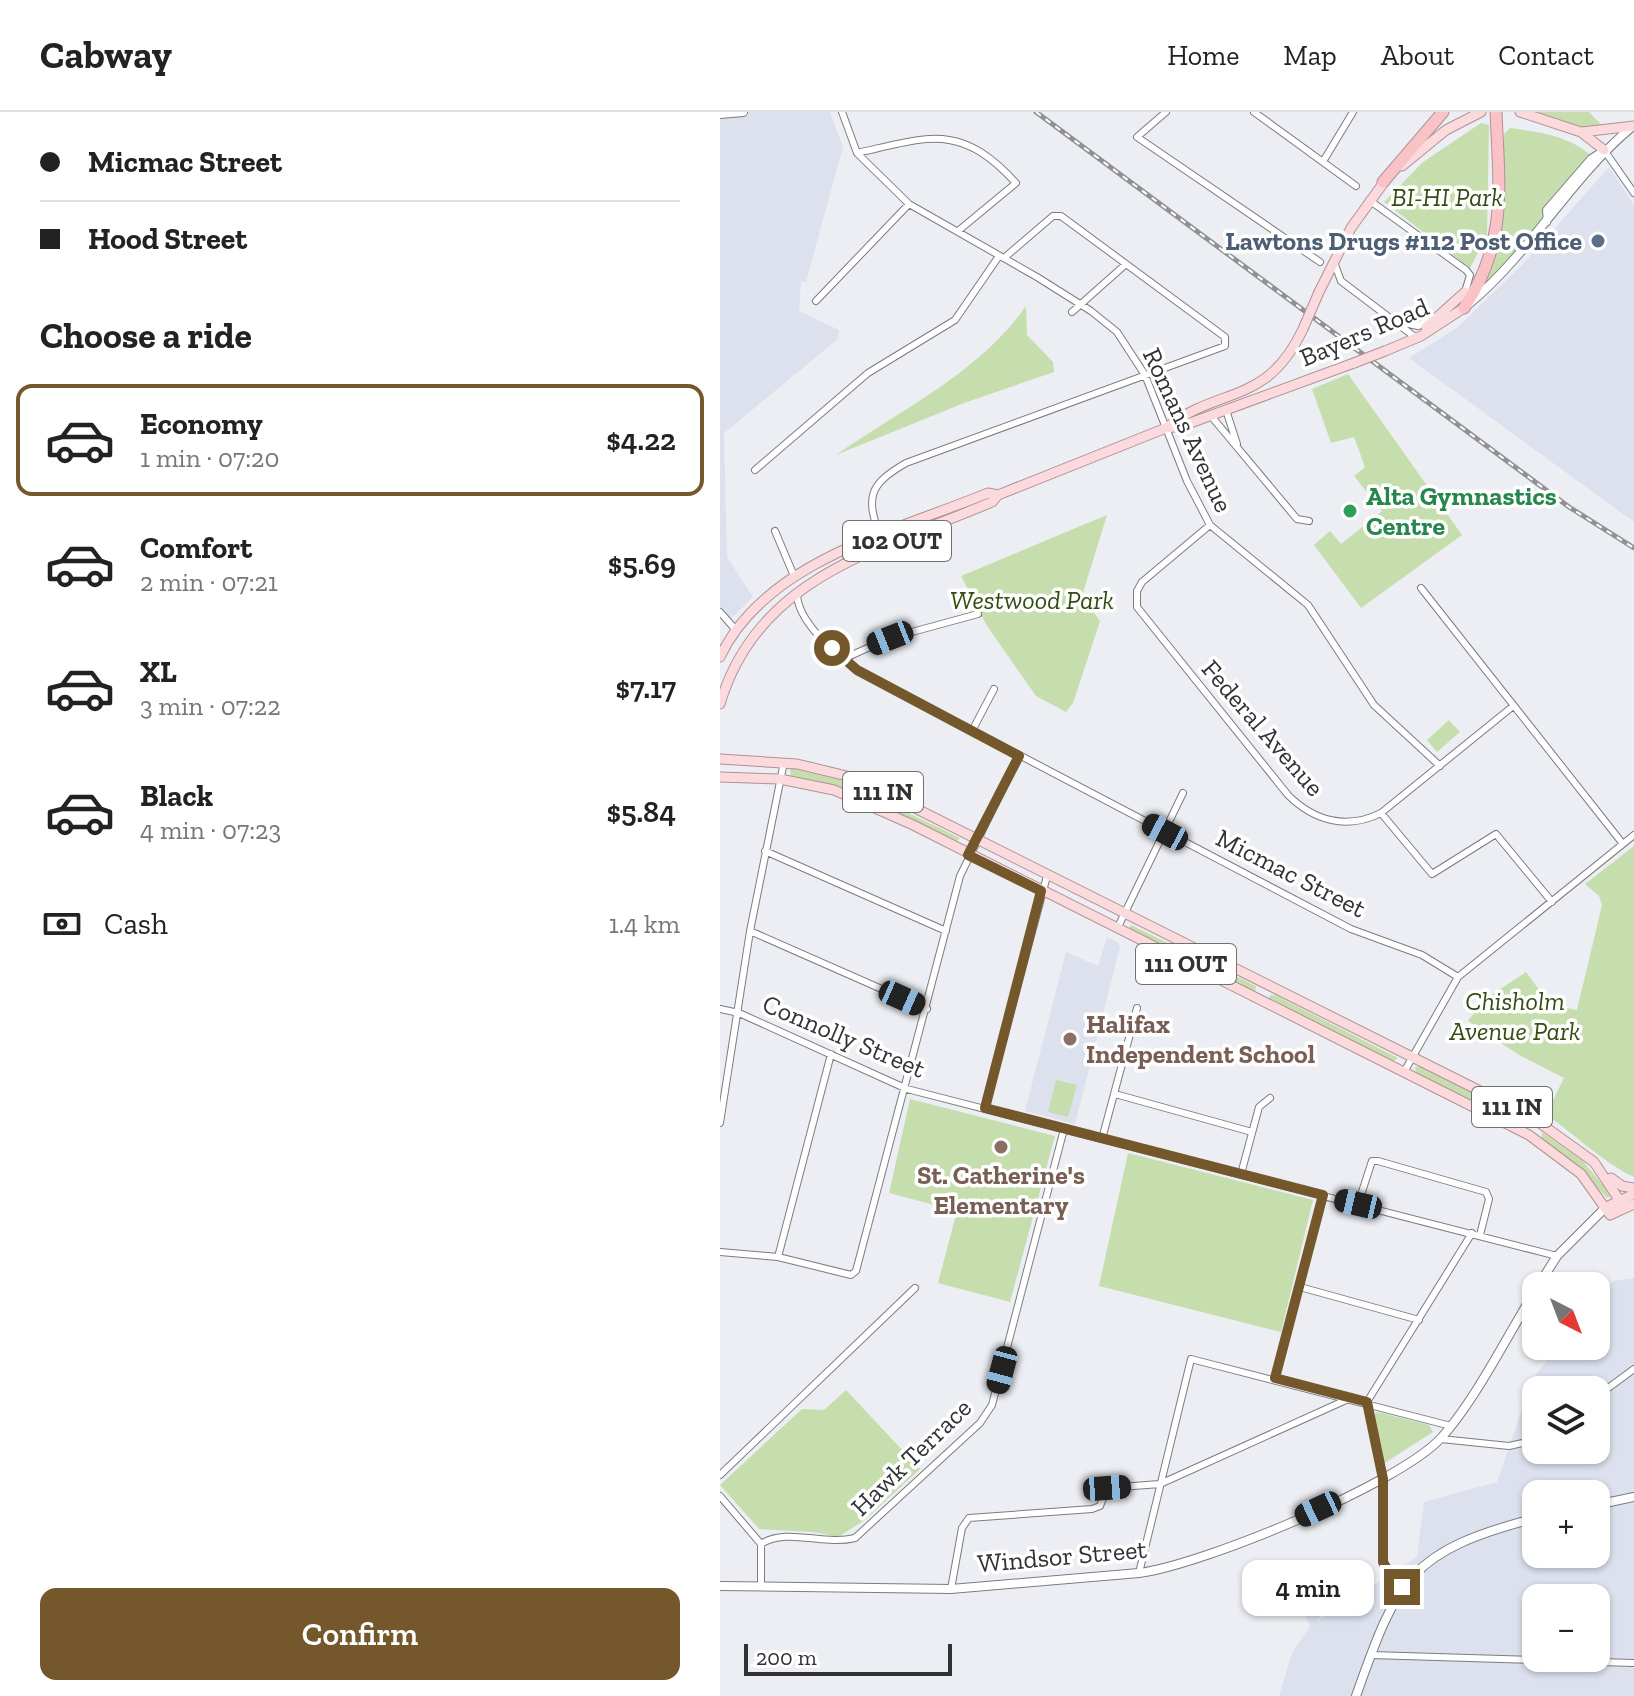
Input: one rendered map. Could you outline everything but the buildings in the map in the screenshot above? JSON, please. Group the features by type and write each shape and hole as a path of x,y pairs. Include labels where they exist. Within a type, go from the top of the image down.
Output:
{"highway":[{"path":"1383,182 1443,112"},
{"path":"1464,308 1491,258 1498,223 1496,112"},
{"path":"1467,288 1484,264 1498,223"}],"main road":[{"name":"Bayers Road","path":"1166,428 1178,418 1261,383 1286,358 1334,261 1369,200 1383,182 1446,130 1481,112"},
{"path":"1520,112 1581,132 1604,150"},
{"path":"1581,132 1634,126"},
{"path":"1415,337 1467,288"},
{"name":"Bayers Road","path":"720,704 742,650 784,601 829,570 992,502 998,495 1166,428 1211,416 1385,351 1464,308"},
{"name":"Bayers Road","path":"720,657 735,629 754,606 794,576 988,493 998,495"},
{"path":"754,606 764,610 784,601"},
{"path":"735,629 742,650"},
{"name":"111 IN","path":"720,759 784,762 855,778 1530,1116 1577,1148 1602,1171"},
{"name":"111 OUT","path":"720,777 780,779 834,790 913,825 1529,1135 1581,1174 1605,1213"},
{"path":"1259,1001 1266,985"},
{"path":"1602,1171 1622,1186 1634,1188"},
{"path":"1602,1171 1626,1203"},
{"name":"Windsor Street","path":"1605,1213 1626,1203 1634,1194"}],"street":[{"path":"720,114 743,112"},
{"name":"Romans Avenue","path":"842,112 857,153 909,204 1002,257 1114,329 1145,375 1210,525 1308,605 1374,705 1440,766"},
{"path":"1166,112 1137,137 1320,262"},
{"path":"1254,112 1356,186"},
{"path":"1324,160 1353,112"},
{"name":"Bayers Road","path":"1464,308 1501,276 1604,150 1634,126"},
{"path":"857,153 938,137 961,141 977,150 1016,183 958,231"},
{"path":"1604,150 1634,193"},
{"path":"1369,200 1466,270 1467,288"},
{"path":"816,301 909,204"},
{"path":"755,470 868,373 955,320 1002,257 1053,216 1061,216 1225,337 1225,346 906,463 882,477 871,497 871,511 880,537"},
{"path":"1334,261 1341,281 1415,337"},
{"path":"1072,312 1126,264"},
{"name":"Bayers Road","path":"1389,317 1409,326 1424,324 1467,288"},
{"path":"1226,410 1237,444"},
{"path":"1211,416 1297,519 1309,521"},
{"name":"Federal Avenue","path":"1210,525 1142,582 1136,597 1139,613 1300,806 1318,817 1338,822 1355,821 1381,813 1512,707"},
{"path":"775,531 794,576"},
{"path":"1421,588 1623,844"},
{"name":"Micmac Street","path":"797,591 797,602 802,610 843,659 869,677 1351,929 1422,955 1458,977"},
{"path":"720,612 735,629"},
{"path":"843,659 890,638 978,614"},
{"path":"972,731 994,689"},
{"path":"720,1252 778,1257 851,1275 856,1271 968,855 1019,756"},
{"path":"720,1123 750,931 784,762"},
{"path":"1117,929 1183,793"},
{"path":"1381,813 1432,874 1496,834 1552,902"},
{"path":"1404,1072 1458,977 1634,835"},
{"path":"765,851 946,931"},
{"path":"985,1108 1047,876"},
{"path":"750,931 927,1009"},
{"path":"1102,1139 1137,1008"},
{"name":"Connolly Street","path":"720,1009 739,1013 907,1089 1557,1256"},
{"path":"778,1257 831,1054"},
{"path":"1115,1094 1252,1132"},
{"path":"1241,1174 1259,1107 1270,1098"},
{"name":"Hawk Terrace","path":"761,1544 781,1536 834,1544 855,1538 987,1415 1017,1317 1064,1129"},
{"path":"1358,1204 1372,1161 1486,1192 1489,1199 1476,1234 1367,1402 1383,1479 1383,1562 1393,1580 1402,1587"},
{"path":"1275,1378 1323,1195"},
{"name":"Windsor Street","path":"1547,1272 1557,1256 1605,1213"},
{"path":"1300,1287 1419,1320"},
{"path":"720,1475 915,1288"},
{"name":"Windsor Street","path":"720,1586 951,1589 1158,1571 1261,1535 1383,1479 1441,1439 1522,1312"},
{"path":"1139,1573 1191,1359 1275,1378 1451,1426"},
{"path":"1610,1387 1634,1369"},
{"path":"951,1589 962,1528 969,1518 1092,1509 1100,1506 1107,1488 1160,1484 1347,1400"},
{"path":"1441,1439 1509,1446 1522,1443"},
{"path":"720,1496 761,1544 761,1587"},
{"path":"1610,1502 1634,1497"},
{"path":"1356,1696 1402,1587 1446,1548 1468,1537 1522,1522"},
{"path":"1371,1655 1634,1663"}],"shaded area":[{"path":"720,112 830,112 843,147 806,282 801,281 799,311 839,330 838,339 724,433 727,557 753,597 729,621 720,611"},
{"path":"1609,167 1634,205 1634,522 1409,358 1457,328 1525,262"},
{"name":"Halifax Independent School","path":"1107,937 1118,942 1120,947 1075,1124 1025,1111 1066,952 1098,966"},
{"path":"1634,1278 1634,1696 1279,1696 1292,1653 1310,1626 1287,1575 1303,1568 1323,1612 1316,1622 1417,1557 1424,1502 1497,1482 1522,1410 1522,1464 1610,1464 1610,1376 1535,1376 1548,1360 1610,1360 1610,1285 1613,1281"}],"green space":[{"path":"1537,112 1589,112 1602,125 1589,129"},
{"name":"BI-HI Park","path":"1481,123 1489,125 1487,236 1470,268 1384,202 1423,162"},
{"name":"BI-HI Park","path":"1510,128 1562,139 1590,155 1543,210 1542,222 1483,286 1498,245 1504,197 1504,134"},
{"path":"1026,306 1027,335 1053,362 1054,372 964,403 836,455 963,370 1007,330"},
{"path":"1348,374 1462,535 1361,608 1314,545 1330,531 1341,544 1382,511 1354,476 1365,467 1354,437 1331,443 1312,389"},
{"name":"Westwood Park","path":"1107,515 1082,596 1100,621 1073,703 1066,712 1036,696 987,626 961,576"},
{"path":"1449,720 1460,732 1437,752 1427,740"},
{"path":"790,768 840,780 960,838 956,842 840,787 791,776"},
{"name":"Chisholm Avenue Park","path":"1634,846 1634,1177 1601,1157 1546,1114 1564,1078 1519,1055 1468,1021 1484,1000 1526,972 1543,995 1542,1003 1577,1010 1602,905 1599,896 1585,884"},
{"path":"1131,925 1256,986 1255,992 1128,930"},
{"path":"1270,995 1398,1058 1393,1061 1269,999"},
{"path":"1420,1066 1526,1121 1526,1126 1416,1073 1415,1067"},
{"path":"1056,1080 1077,1085 1068,1117 1048,1112"},
{"path":"910,1099 1055,1136 1010,1302 938,1283 957,1211 889,1193"},
{"path":"1542,1132 1583,1161 1612,1196 1607,1198 1577,1166 1542,1139"},
{"path":"1128,1153 1313,1200 1281,1332 1099,1286"},
{"path":"846,1390 920,1469 866,1519 838,1537 813,1532 759,1529 720,1485 802,1409 824,1410"},
{"path":"1377,1412 1429,1425 1433,1432 1383,1464 1373,1415"}],"railway":[{"path":"1036,112 1569,507 1634,548"}],"place":[{"name":"Lawtons Drugs #112 Post Office","path":"1598,241"},
{"name":"Alta Gymnastics Centre","path":"1350,511"},
{"name":"Halifax Independent School","path":"1070,1039"},
{"name":"St. Catherine's Elementary","path":"1001,1147"}],"route":[{"path":"832,648 857,670 1019,756 968,855 1041,891 985,1108 1323,1195 1275,1378 1347,1400 1367,1402 1383,1479 1383,1562 1393,1580 1402,1587"}]}
